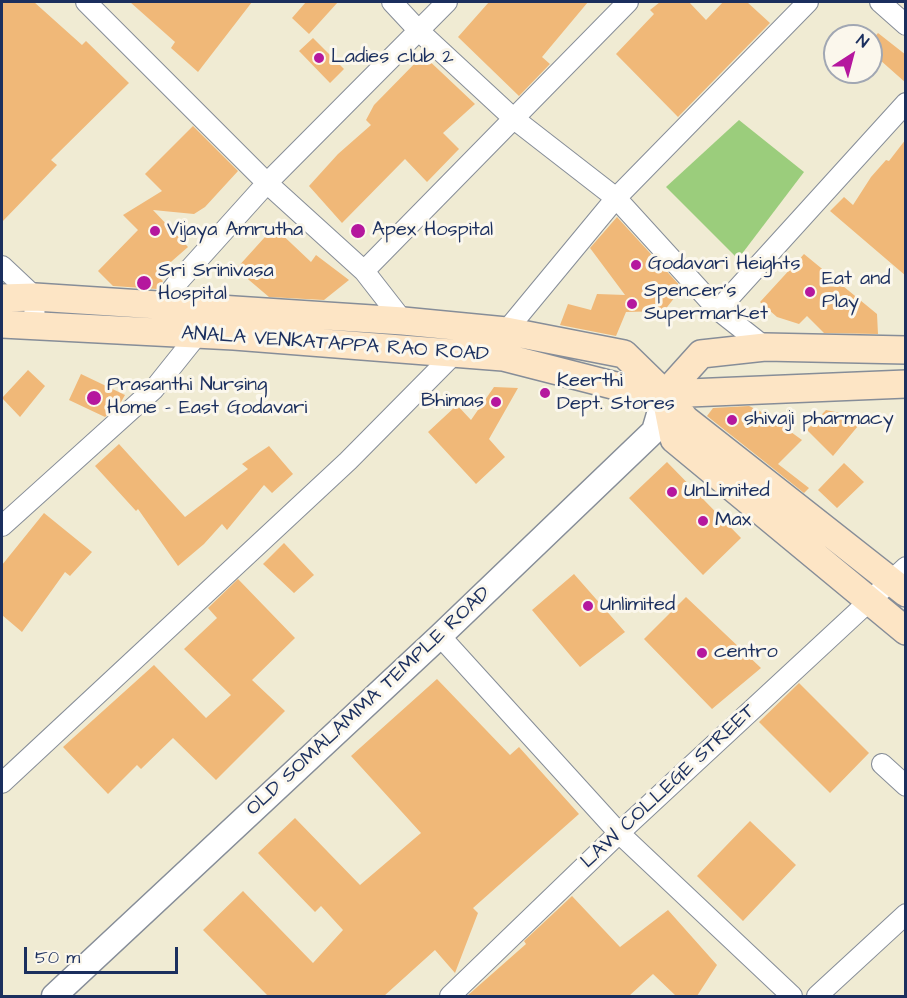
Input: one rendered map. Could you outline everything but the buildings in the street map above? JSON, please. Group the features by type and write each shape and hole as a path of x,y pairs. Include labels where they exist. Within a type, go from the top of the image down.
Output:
{"main road":[{"name":"ANALA VENKATAPPA RAO ROAD","path":"2,297 34,310 198,334 401,347 503,357 620,387 665,394 906,384"},
{"name":"ANALA VENKATAPPA RAO ROAD","path":"2,324 34,310 160,305 403,321 506,331 624,354 665,394"},
{"path":"665,394 701,354 765,347 906,350"},
{"path":"665,394 685,419 901,580"},
{"path":"665,394 674,439 906,631"}],"street":[{"path":"86,2 267,183 364,271 403,321"},
{"path":"392,2 419,31 513,118 616,198 718,310 765,347"},
{"path":"160,305 267,183 447,2"},
{"path":"364,271 628,2"},
{"path":"506,331 616,198 808,2"},
{"path":"880,2 906,25"},
{"path":"718,310 906,103"},
{"path":"2,266 34,310"},
{"path":"2,526 154,389 198,334"},
{"path":"2,783 348,461 454,354"},
{"name":"OLD SOMALAMMA TEMPLE ROAD","path":"64,993 654,431 665,394"},
{"name":"LAW COLLEGE STREET","path":"450,996 619,833 870,601 901,580"},
{"path":"440,636 619,833 792,996"},
{"path":"882,764 906,786"},
{"path":"817,996 906,914"}],"green space":[{"path":"739,120 804,172 738,259 666,187"}],"place":[{"name":"Ladies club 2","path":"319,58"},
{"name":"Vijaya Amrutha","path":"155,231"},
{"name":"Apex Hospital","path":"358,231"},
{"name":"Godavari Heights","path":"636,265"},
{"name":"Sri Srinivasa Hospital","path":"144,283"},
{"name":"Eat and Play","path":"810,292"},
{"name":"Spencer's Supermarket","path":"632,304"},
{"name":"Keerthi Dept. Stores","path":"545,393"},
{"name":"Prasanthi Nursing Home - East Godavari","path":"94,398"},
{"name":"Bhimas","path":"496,402"},
{"name":"shivaji pharmacy","path":"732,420"},
{"name":"UnLimited","path":"672,492"},
{"name":"Max","path":"703,521"},
{"name":"Unlimited","path":"588,606"},
{"name":"centro","path":"702,653"}]}
